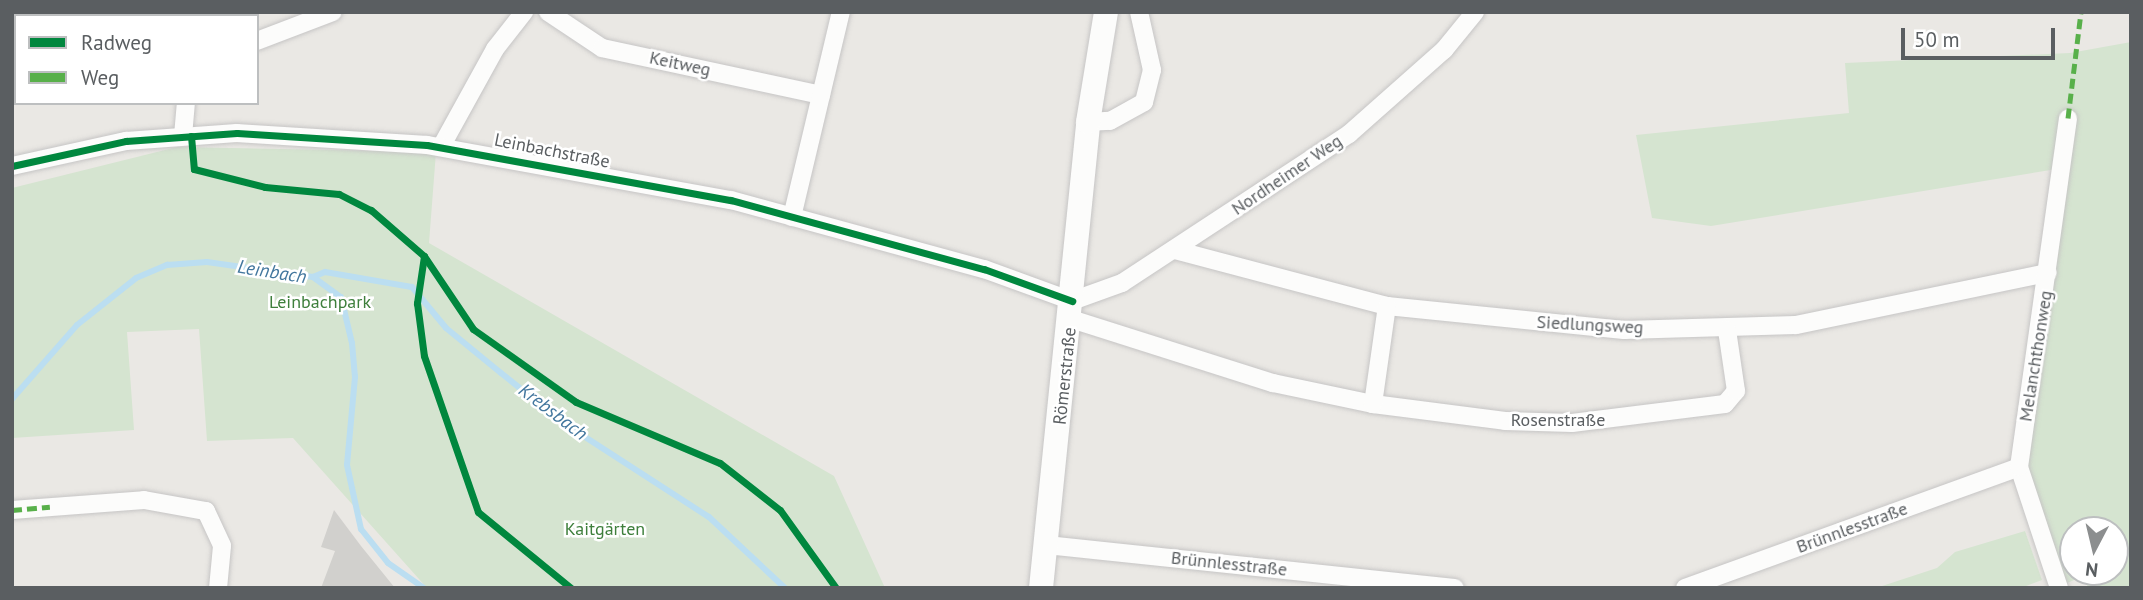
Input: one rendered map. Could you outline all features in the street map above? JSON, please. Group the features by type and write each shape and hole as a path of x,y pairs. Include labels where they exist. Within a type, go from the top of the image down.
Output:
{"main road":[{"name":"Römerstraße","path":"1041,588 1072,310 1088,122 1106,12"}],"street":[{"path":"259,40 333,12"},
{"path":"440,147 495,49 524,12"},
{"name":"Keitweg","path":"548,12 602,48 821,95"},
{"path":"792,217 841,12"},
{"path":"1088,122 1110,121 1144,102 1152,70 1139,12"},
{"name":"Nordheimer Weg","path":"1072,310 1175,250 1349,134 1444,50 1475,12"},
{"path":"184,136 186,105"},
{"name":"Melanchthonweg","path":"2059,588 2019,467 2068,118"},
{"name":"Leinbachstraße","path":"12,166 126,141 237,133 440,147 792,217 984,269 1072,310"},
{"name":"Siedlungsweg","path":"1175,250 1387,306 1624,330 1705,325 1727,330 1796,325 2048,273"},
{"path":"1373,404 1387,306"},
{"name":"Rosenstraße","path":"1072,310 1273,383 1373,404 1572,423 1725,404 1736,391 1727,330"},
{"name":"Brünnlesstraße","path":"1685,588 2019,467"},
{"path":"12,510 144,500 206,511 222,546 218,588"},
{"name":"Brünnlesstraße","path":"1046,545 1455,588"}],"green space":[{"path":"2131,42 2131,588 2087,586 2129,586 2129,516 2059,516 2059,576 2024,467 2069,167 1711,226 1652,218 1636,135 1849,113 1845,63 2070,53"},
{"name":"Leinbachpark","path":"177,147 436,152 429,243 834,476 885,588 427,588 293,438 207,441 199,329 127,332 134,430 12,438 12,188"},
{"path":"2025,531 2042,580 2021,588 1876,588 1937,568 1955,552"}],"building":[{"path":"334,510 395,588 321,588 335,551 321,547"}],"waterway":[{"name":"Leinbach","path":"12,399 77,325 136,278 167,265 207,262 313,277 341,297 352,343 355,377 347,465 361,529 388,563 424,588"},
{"name":"Krebsbach","path":"313,277 325,272 412,287 446,328 501,373 565,424 709,517 785,588"}],"marked path":[{"path":"2068,118 2081,12"},
{"path":"12,510 50,507"}],"cycle path":[{"path":"12,166 126,141 237,133 427,145 731,200 984,269 1072,301"},
{"path":"191,136 194,169 265,187 339,194 371,210 424,256 473,329 576,402 720,463 780,510 836,588"},
{"path":"424,256 417,303 424,356 478,512 571,588"}],"park label":[{"name":"Kaitgärten","path":"605,529"}]}
